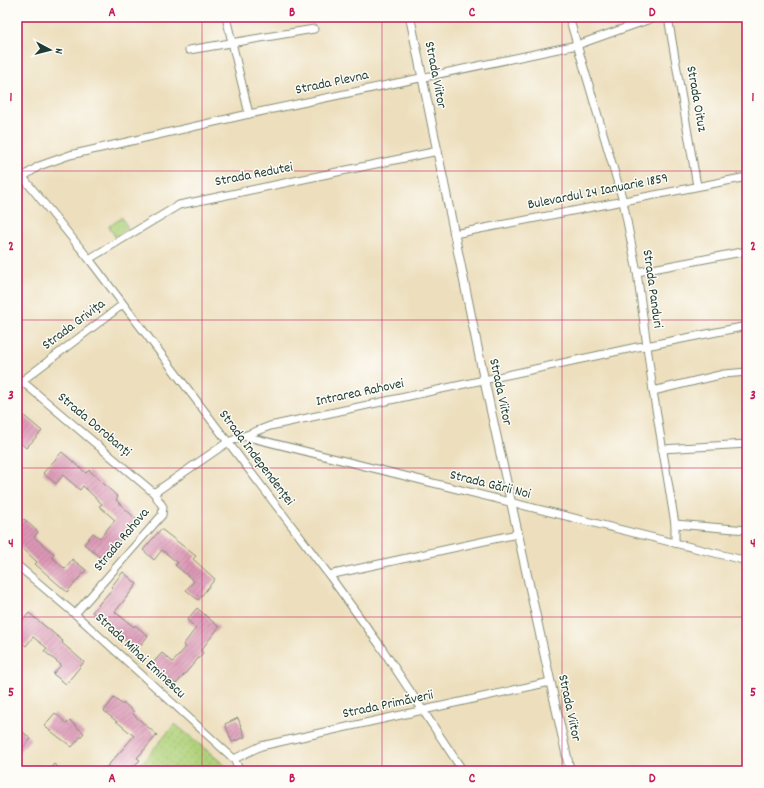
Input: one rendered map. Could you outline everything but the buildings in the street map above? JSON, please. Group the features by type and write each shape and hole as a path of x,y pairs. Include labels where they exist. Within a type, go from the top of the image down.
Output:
{"street":[{"path":"226,17 249,114"},
{"name":"Strada Viitor","path":"410,17 510,504 570,771"},
{"name":"Strada Panduri","path":"569,17 623,201 637,272 646,346 675,524 675,543"},
{"name":"Strada Plevna","path":"20,179 39,166 70,155 249,114 577,44 656,17"},
{"name":"Strada Oituz","path":"668,17 698,186"},
{"path":"189,50 314,29"},
{"name":"Strada Redutei","path":"89,259 179,205 438,151"},
{"name":"Strada Independenței","path":"17,170 20,179 89,259 122,305 329,575 379,644 463,771"},
{"name":"Bulevardul 24 Ianuarie 1859","path":"454,234 747,177"},
{"path":"637,272 747,251"},
{"name":"Strada Grivița","path":"19,379 122,305"},
{"name":"Intrarea Rahovei","path":"244,436 270,426 484,379 637,346 646,346 747,326"},
{"path":"653,391 724,374 747,372"},
{"name":"Strada Dorobanți","path":"19,379 154,493"},
{"path":"228,442 244,436"},
{"name":"Strada Gării Noi","path":"244,436 510,504 747,561"},
{"name":"Strada Rahova","path":"76,614 162,515 163,507 154,493 228,442"},
{"path":"662,449 747,444"},
{"path":"675,524 747,530"},
{"path":"329,575 517,534"},
{"name":"Strada Mihai Eminescu","path":"17,565 76,614 234,759 240,771"},
{"name":"Strada Primăverii","path":"234,759 261,746 550,682"}],"green space":[{"path":"122,218 128,228 115,237 109,226"},
{"path":"175,724 227,767 230,771 135,771"}]}
